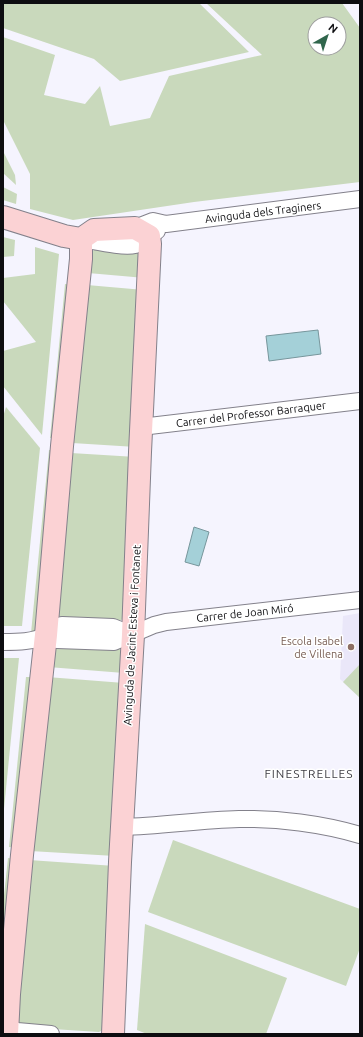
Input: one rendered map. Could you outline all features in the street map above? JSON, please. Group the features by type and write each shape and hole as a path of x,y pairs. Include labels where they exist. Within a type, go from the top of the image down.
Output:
{"street":[{"name":"Avinguda dels Traginers","path":"150,230 360,199"},
{"path":"3,217 81,239 94,230 150,230"},
{"name":"Avinguda de Jacint Esteva i Fontanet","path":"111,1030 133,635 150,230"},
{"path":"50,1034 17,1031 9,1026 7,1029 22,855 46,635 62,446 81,259 81,239"},
{"name":"Carrer del Professor Barraquer","path":"141,427 360,401"},
{"name":"Carrer de Joan Miró","path":"133,635 154,625 166,622 360,600"},
{"path":"3,642 26,641 46,635 56,627 72,624 113,627 133,635"},
{"path":"123,827 240,819 299,822 343,830 360,835"}],"shaded area":[{"name":"Escola Isabel de Villena","path":"360,613 360,698 340,679 343,616"}],"green space":[{"path":"3,3 199,3 249,52 120,81 94,59 3,28"},
{"path":"206,3 342,3 360,28 360,182 194,202 73,220 30,209 30,174 3,120 3,37 55,55 44,95 85,104 100,86 110,126 150,118 169,76 262,55"},
{"path":"3,151 15,175 16,185 3,173"},
{"path":"3,187 17,194 16,204 3,200"},
{"path":"3,237 15,240 14,256 3,257"},
{"path":"35,247 59,254 42,435 3,386 3,351 36,342 3,301 3,278 35,274"},
{"path":"96,248 138,250 145,278 88,273 91,253"},
{"path":"65,284 73,285 58,438 50,438"},
{"path":"87,285 144,290 136,447 72,443"},
{"path":"6,407 40,448 22,626 3,626 3,417"},
{"path":"49,450 57,450 35,631 31,633"},
{"path":"71,453 136,457 124,618 118,622 62,618 57,615"},
{"path":"55,646 118,648 122,651 124,673 48,667"},
{"path":"3,658 19,658 3,819"},
{"path":"360,664 360,698 343,682"},
{"path":"26,677 34,677 17,848 9,847"},
{"path":"47,677 124,683 115,856 30,851"},
{"path":"173,840 360,909 360,948 346,986 148,912"},
{"path":"8,858 16,859 3,989 3,905"},
{"path":"29,860 115,866 104,1029 99,1032 18,1026 13,1011"},
{"path":"145,924 287,978 266,1034 147,1034 137,1030"}],"water":[{"path":"318,330 321,354 269,361 266,336"},
{"path":"194,527 209,532 199,566 185,562"}],"place":[{"name":"Escola Isabel de Villena","path":"351,647"}],"district":[{"name":"FINESTRELLES","path":"309,774"}]}
